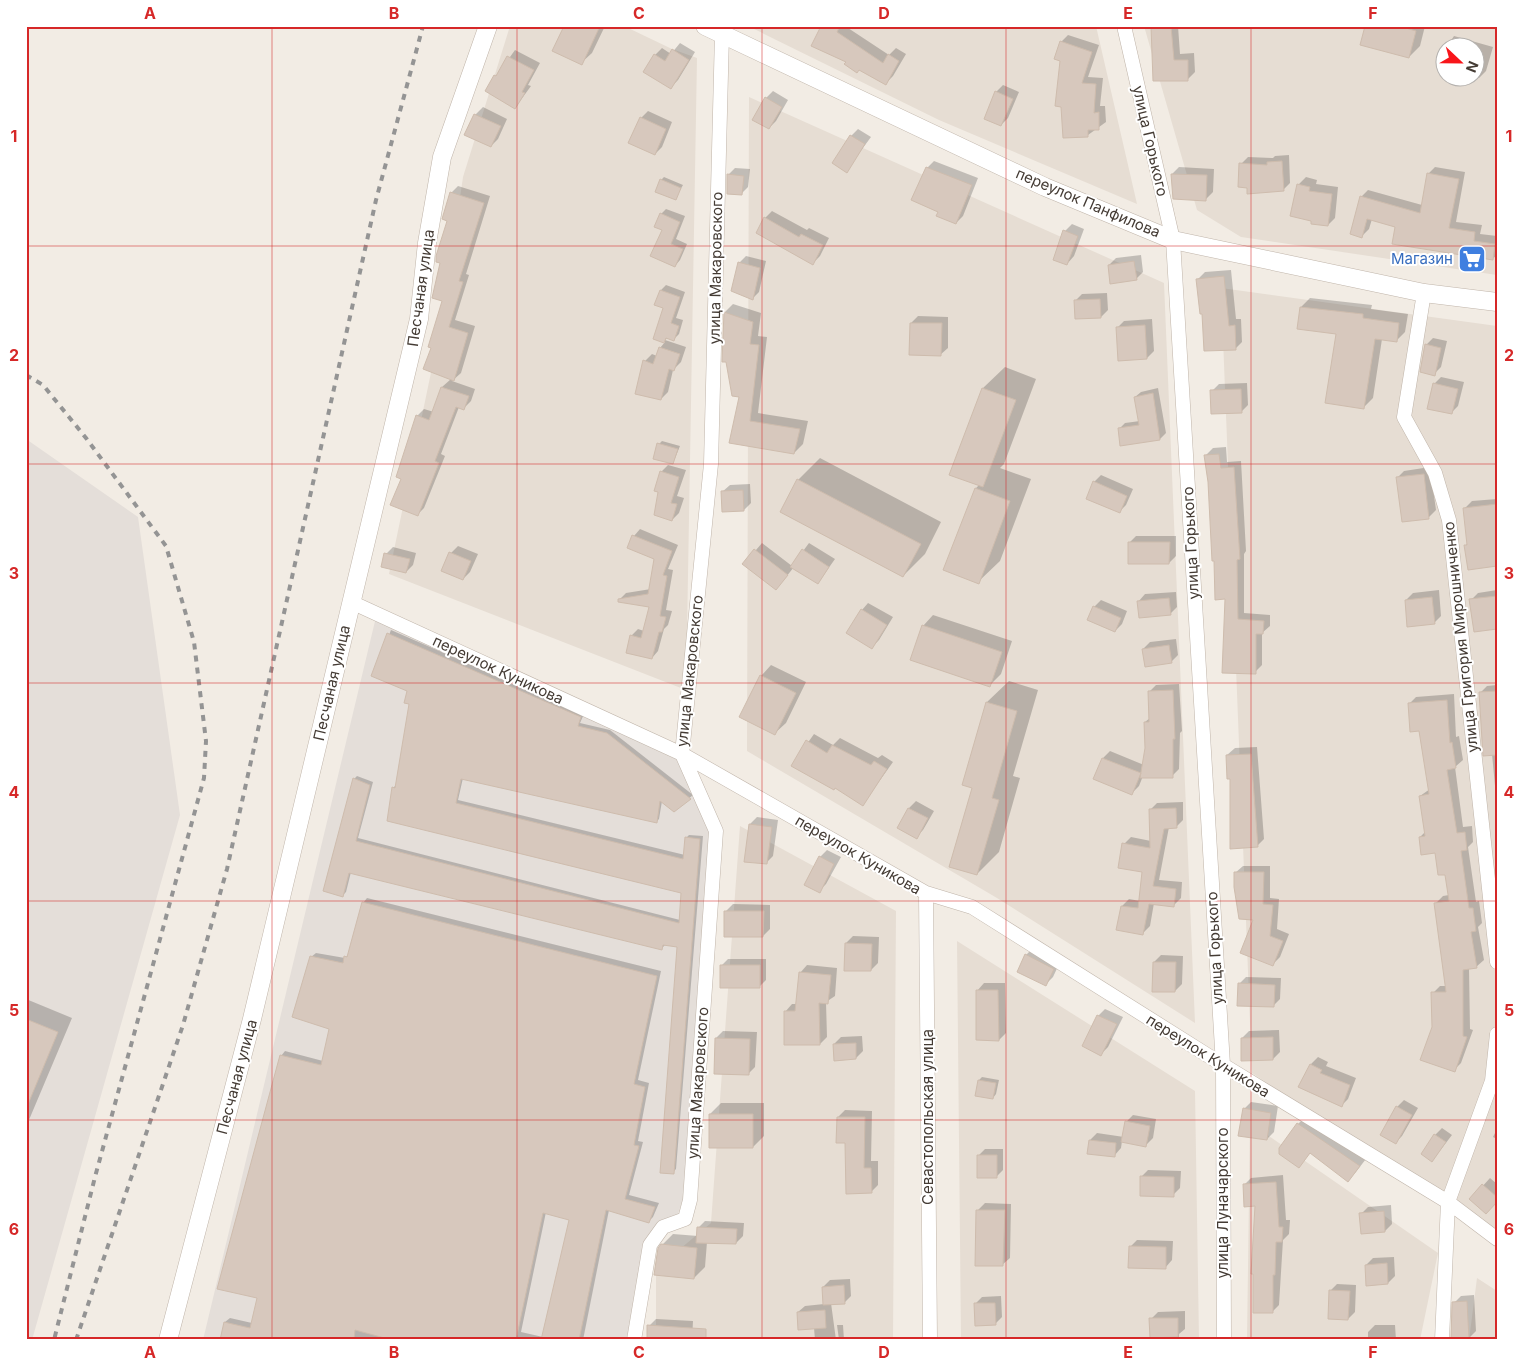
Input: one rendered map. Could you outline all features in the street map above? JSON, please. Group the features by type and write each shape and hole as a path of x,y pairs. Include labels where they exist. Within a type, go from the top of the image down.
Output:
{"street":[{"name":"Песчаная улица","path":"168,1340 252,1019 419,319 427,243 442,157 488,26"},
{"name":"переулок Панфилова","path":"705,26 1046,187 1173,240 1424,293 1497,302"},
{"name":"улица Горького","path":"1124,26 1173,240 1223,1066"},
{"name":"улица Макаровского","path":"634,1340 650,1245 663,1227 686,1219 690,1200 716,831 682,754 711,464 722,34"},
{"name":"улица Григория Мирошниченко","path":"1424,293 1404,418 1434,473 1449,520 1497,962"},
{"name":"переулок Куникова","path":"351,602 682,754 926,893 972,907 1223,1066 1448,1202 1497,1238"},
{"name":"Севастопольская улица","path":"926,893 930,1340"},
{"path":"1442,1340 1448,1202 1492,1081 1497,1034"},
{"name":"улица Луначарского","path":"1223,1066 1224,1340"}],"shaded area":[{"path":"510,26 624,26 672,49 697,58 686,690 389,574 443,315 463,177"},
{"path":"748,26 1096,26 1137,204 939,120"},
{"path":"1144,26 1497,26 1497,275 1241,237 1197,210"},
{"path":"749,97 1164,283 1195,1023 997,898 747,751"},
{"path":"1221,288 1497,326 1497,1234 1252,1073"},
{"path":"26,439 138,517 180,815 32,1340 26,1340"},
{"path":"376,617 679,757 713,832 683,1199 678,1214 662,1224 630,1340 203,1340"},
{"path":"740,826 896,911 893,1340 656,1340 656,1269 711,1223"},
{"path":"957,941 1195,1091 1199,1340 961,1340"},
{"path":"1250,1123 1438,1253 1420,1340 1247,1340"},
{"path":"1477,1278 1497,1291 1497,1340 1469,1340"}],"building":[{"path":"564,26 600,26 582,65 552,51"},
{"path":"821,26 840,26 837,32 883,63 888,54 899,61 886,85 859,70 857,73 844,64 846,62 811,46"},
{"path":"1151,26 1171,26 1174,60 1188,60 1188,81 1153,81"},
{"path":"1365,26 1399,26 1416,31 1409,58 1360,45"},
{"path":"1060,41 1092,52 1082,83 1096,84 1094,113 1099,112 1099,130 1088,130 1088,137 1063,138 1061,107 1055,106 1060,61 1054,59"},
{"path":"672,49 689,60 671,89 643,72 654,54 665,61"},
{"path":"507,56 534,70 522,92 525,93 515,109 485,91"},
{"path":"995,91 1013,99 1001,126 984,119"},
{"path":"765,97 782,107 769,129 752,120"},
{"path":"474,114 501,126 491,147 464,135"},
{"path":"640,117 666,129 655,155 628,143"},
{"path":"850,135 865,144 847,173 832,163"},
{"path":"1282,161 1284,191 1247,194 1247,188 1238,187 1239,163 1267,165 1267,162"},
{"path":"926,167 972,185 956,224 936,216 938,212 911,200"},
{"path":"1427,173 1459,179 1449,228 1475,232 1474,241 1495,244 1493,260 1392,244 1395,227 1367,219 1362,238 1350,234 1360,196 1420,213"},
{"path":"727,174 744,176 742,195 727,194"},
{"path":"1171,174 1207,175 1206,201 1173,199"},
{"path":"660,179 681,188 676,200 655,192"},
{"path":"1297,184 1310,187 1309,191 1332,194 1328,226 1311,224 1311,221 1290,216"},
{"path":"450,192 484,203 459,281 463,282 449,327 468,333 454,381 423,369 431,348 428,347 442,301 432,298 440,263 436,262 436,256 447,221 442,219"},
{"path":"660,213 680,222 671,244 683,249 675,267 650,256 662,230 654,227"},
{"path":"764,217 799,237 801,234 823,245 813,265 756,233"},
{"path":"1063,230 1078,236 1067,265 1053,260"},
{"path":"1134,261 1137,280 1110,284 1108,265"},
{"path":"738,262 760,268 753,300 731,291"},
{"path":"1224,276 1229,326 1235,325 1236,350 1204,351 1202,314 1200,314 1196,279"},
{"path":"660,290 680,297 671,323 679,326 674,341 666,338 664,343 653,339 663,308 654,305"},
{"path":"1100,299 1101,318 1075,319 1074,300"},
{"path":"1300,307 1363,314 1363,318 1399,323 1397,342 1375,339 1364,409 1325,403 1336,334 1297,329"},
{"path":"724,312 753,322 750,344 759,345 750,421 800,429 794,454 729,443 739,397 732,396 726,362 722,362"},
{"path":"910,323 942,323 941,356 909,355"},
{"path":"1145,325 1147,359 1118,361 1116,327"},
{"path":"1425,344 1441,348 1435,376 1420,372"},
{"path":"659,347 680,354 674,371 669,369 661,400 635,394 643,360 653,364"},
{"path":"1433,383 1458,389 1452,414 1427,409"},
{"path":"441,387 469,396 464,410 456,407 435,461 439,463 418,516 390,505 401,479 396,477 416,415 429,420"},
{"path":"982,388 1016,400 983,487 949,475"},
{"path":"1241,389 1242,413 1211,414 1210,390"},
{"path":"1153,393 1160,440 1120,446 1118,428 1139,425 1134,397"},
{"path":"657,443 678,449 673,464 653,459"},
{"path":"1219,454 1221,468 1234,467 1240,559 1237,560 1238,619 1264,621 1263,634 1256,634 1256,674 1222,673 1225,599 1215,600 1214,561 1212,561 1208,482 1204,455"},
{"path":"660,471 679,477 671,503 677,504 672,521 654,515 658,492 654,491"},
{"path":"1424,474 1429,519 1402,522 1396,477"},
{"path":"797,479 921,544 903,577 780,512"},
{"path":"1093,481 1127,496 1120,513 1086,499"},
{"path":"975,488 1010,501 979,584 943,570"},
{"path":"743,490 744,511 722,512 721,491"},
{"path":"1497,504 1497,566 1468,570 1464,545 1467,545 1463,508"},
{"path":"632,535 672,551 663,575 667,576 660,616 666,617 662,632 659,632 652,659 626,653 630,635 641,638 649,607 618,602 618,599 648,594 654,559 627,548"},
{"path":"1128,542 1170,542 1169,564 1128,564"},
{"path":"754,549 788,575 776,590 742,564"},
{"path":"802,549 829,567 818,584 790,567"},
{"path":"449,552 471,561 463,580 441,571"},
{"path":"384,553 410,559 406,573 381,567"},
{"path":"1497,596 1497,629 1474,632 1469,599"},
{"path":"1432,597 1435,624 1407,627 1405,600"},
{"path":"1169,598 1171,615 1139,618 1137,601"},
{"path":"1093,606 1121,618 1115,632 1087,620"},
{"path":"861,609 887,625 872,649 846,633"},
{"path":"922,625 1002,652 990,687 910,660"},
{"path":"387,633 581,717 578,726 607,733 691,799 674,812 660,801 657,823 461,779 456,803 683,859 685,837 700,839 674,1174 660,1173 677,947 663,945 662,950 349,873 343,897 323,891 353,778 370,785 356,841 679,923 681,893 387,821 392,787 395,788 409,704 404,703 407,691 371,676"},
{"path":"1169,645 1172,663 1145,667 1142,649"},
{"path":"760,675 796,693 775,735 739,717"},
{"path":"1173,690 1175,739 1173,739 1173,778 1140,778 1145,748 1144,722 1149,722 1148,691"},
{"path":"1497,691 1497,755 1483,756 1479,692"},
{"path":"1447,700 1450,743 1452,742 1456,768 1447,770 1457,833 1465,832 1467,850 1461,851 1469,908 1473,908 1476,931 1471,932 1477,968 1463,970 1463,1036 1467,1037 1455,1072 1420,1060 1432,1027 1431,992 1446,992 1434,903 1449,901 1445,875 1438,875 1435,853 1421,855 1419,837 1425,836 1419,796 1429,794 1419,731 1410,732 1408,703"},
{"path":"986,702 1017,711 992,798 999,800 977,875 949,867 972,788 962,785"},
{"path":"806,740 827,753 832,745 871,765 874,761 887,769 863,806 835,788 834,790 791,766"},
{"path":"1251,754 1258,847 1230,849 1230,779 1227,779 1226,755"},
{"path":"1102,758 1141,773 1132,795 1093,779"},
{"path":"908,808 928,818 917,839 897,828"},
{"path":"1176,808 1177,828 1164,829 1153,886 1176,889 1174,907 1149,904 1143,935 1116,930 1121,906 1138,908 1142,872 1118,868 1122,843 1150,848 1149,809"},
{"path":"749,824 772,827 767,864 744,862"},
{"path":"819,856 834,864 820,893 804,885"},
{"path":"1234,872 1264,872 1263,904 1273,905 1270,936 1283,941 1273,966 1240,953 1253,920 1239,919 1234,887"},
{"path":"362,902 657,976 634,1084 645,1087 634,1145 639,1146 625,1199 655,1207 649,1223 606,1210 579,1340 541,1340 569,1220 543,1213 516,1340 392,1340 355,1330 354,1340 220,1340 224,1322 250,1328 257,1298 217,1289 280,1055 321,1065 329,1029 292,1017 310,956 343,963 344,956 347,957"},
{"path":"724,911 764,911 763,937 724,937"},
{"path":"845,943 872,944 871,971 844,971"},
{"path":"1025,954 1054,969 1046,986 1017,972"},
{"path":"1153,962 1176,962 1175,992 1152,992"},
{"path":"720,965 760,965 760,988 720,988"},
{"path":"799,972 831,975 828,1004 819,1003 820,1045 784,1045 784,1011 795,1011"},
{"path":"1238,983 1275,985 1274,1007 1237,1006"},
{"path":"976,990 998,990 999,1041 976,1040"},
{"path":"1097,1015 1117,1024 1101,1056 1082,1046"},
{"path":"26,1019 58,1032 26,1109"},
{"path":"1273,1037 1273,1060 1241,1061 1241,1038"},
{"path":"715,1038 750,1039 749,1075 714,1074"},
{"path":"856,1043 856,1059 834,1061 833,1044"},
{"path":"1310,1064 1322,1070 1320,1073 1350,1085 1342,1107 1298,1087"},
{"path":"978,1080 996,1083 993,1099 975,1096"},
{"path":"1396,1106 1412,1115 1396,1144 1380,1135"},
{"path":"1243,1108 1271,1113 1267,1140 1238,1136"},
{"path":"709,1114 753,1114 753,1148 709,1148"},
{"path":"837,1117 865,1117 864,1168 871,1168 872,1193 846,1194 845,1143 836,1143"},
{"path":"1125,1121 1150,1126 1146,1147 1121,1142"},
{"path":"1297,1123 1360,1166 1348,1182 1310,1153 1299,1168 1279,1154 1279,1148"},
{"path":"1434,1134 1446,1142 1432,1162 1421,1154"},
{"path":"1089,1140 1116,1143 1115,1157 1087,1154"},
{"path":"977,1155 997,1155 997,1178 977,1178"},
{"path":"1140,1176 1174,1177 1174,1197 1140,1196"},
{"path":"1276,1182 1279,1227 1283,1227 1282,1242 1276,1242 1275,1275 1273,1275 1273,1313 1253,1313 1253,1274 1251,1274 1255,1206 1244,1207 1243,1184"},
{"path":"1482,1184 1497,1197 1497,1202 1486,1214 1469,1199"},
{"path":"976,1210 1005,1210 1003,1266 975,1266"},
{"path":"1384,1211 1385,1232 1361,1234 1359,1213"},
{"path":"697,1227 737,1229 736,1244 696,1243"},
{"path":"661,1244 697,1248 694,1279 654,1275 658,1248"},
{"path":"1129,1246 1166,1247 1166,1269 1128,1268"},
{"path":"1387,1263 1388,1284 1366,1286 1365,1265"},
{"path":"844,1285 845,1304 823,1305 822,1287"},
{"path":"1329,1290 1350,1291 1348,1320 1328,1319"},
{"path":"1467,1301 1469,1339 1451,1340 1452,1302"},
{"path":"974,1303 995,1303 996,1325 975,1326"},
{"path":"825,1310 826,1328 798,1330 797,1312"},
{"path":"1149,1318 1178,1318 1178,1337 1150,1338"},
{"path":"647,1325 706,1329 706,1340 647,1340"}],"railway":[{"path":"76,1340 183,1025 227,869 376,200 423,26"},
{"path":"26,375 43,385 86,438 166,546 194,642 206,741 204,778 95,1177 54,1340"}],"place":[{"name":"Магазин","path":"1472,259"}]}
